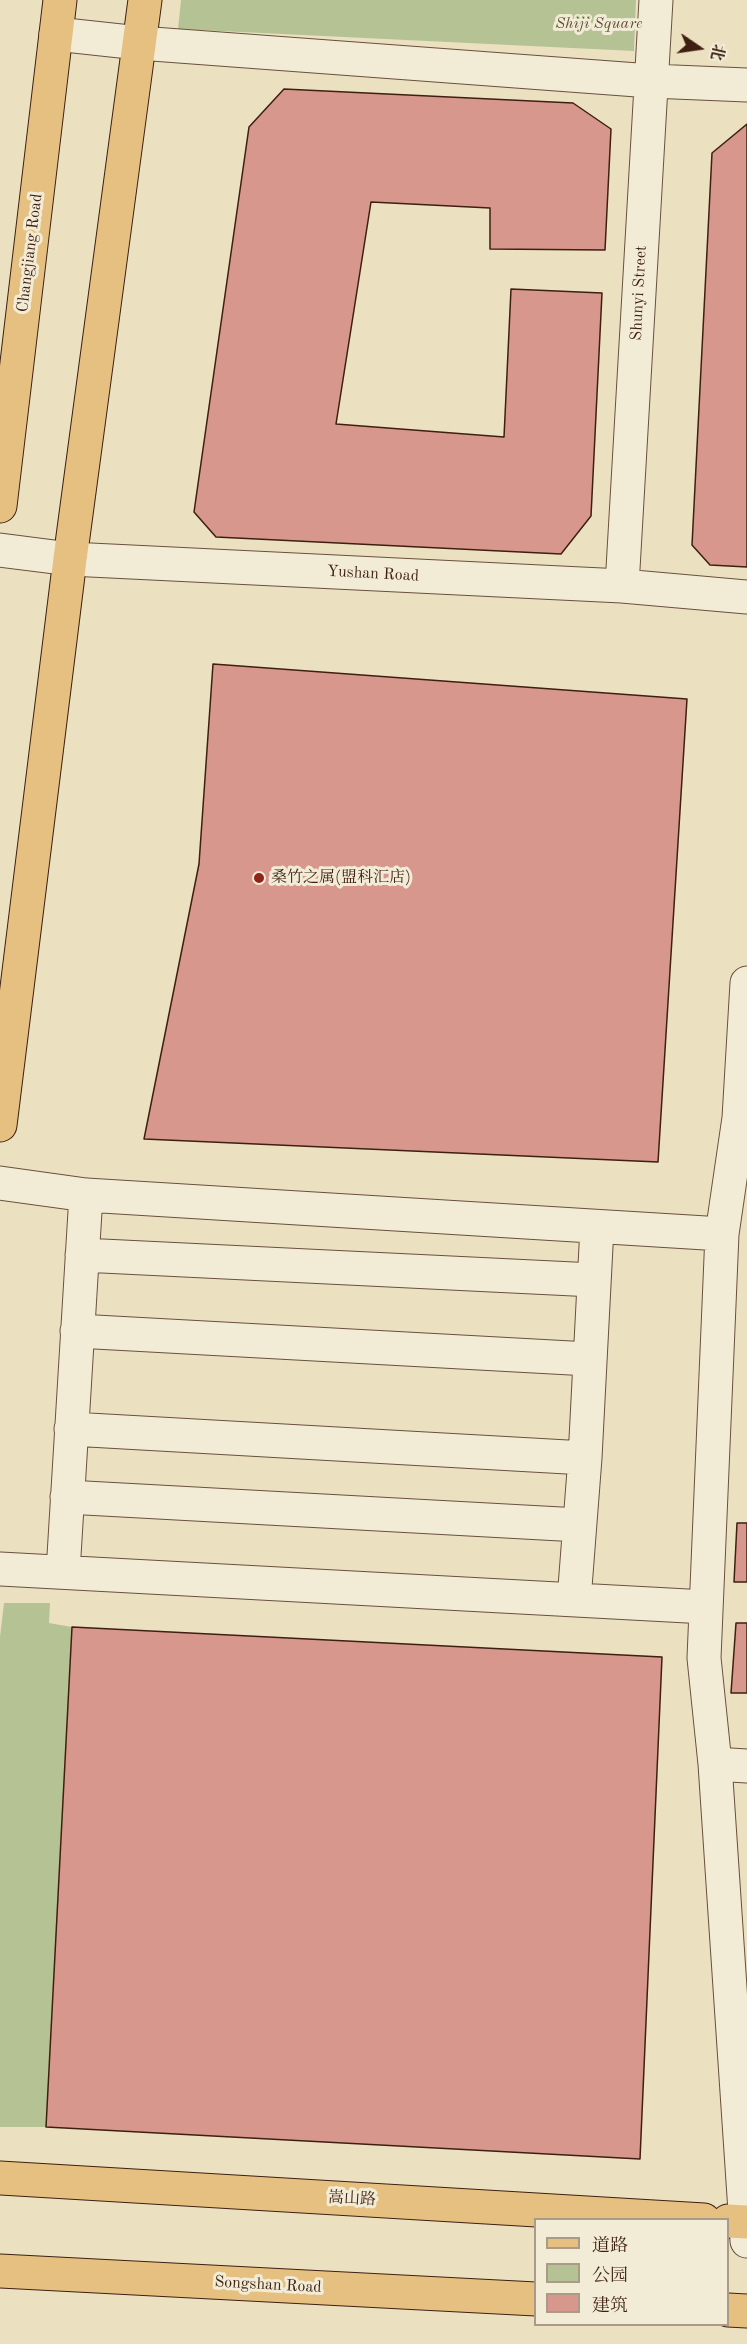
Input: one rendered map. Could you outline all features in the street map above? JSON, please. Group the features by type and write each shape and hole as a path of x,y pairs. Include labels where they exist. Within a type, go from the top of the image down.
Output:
{"main road":[{"name":"Changjiang Road","path":"0,506 60,0"},
{"path":"0,1125 70,559 145,0"},
{"name":"嵩山路","path":"0,2178 670,2218"},
{"name":"Songshan Road","path":"0,2271 534,2300"},
{"path":"729,2310 747,2311"}],"street":[{"name":"Shunyi Street","path":"622,586 656,0"},
{"path":"56,33 139,43 651,81 747,85"},
{"name":"Yushan Road","path":"0,550 70,559 622,586 747,597"},
{"path":"742,2227 715,1764 704,1658 722,1234 743,1118 747,983"},
{"path":"0,1183 86,1195 722,1234"},
{"path":"63,1572 86,1195"},
{"path":"574,1600 585,1458 597,1227"},
{"path":"82,1255 594,1280"},
{"path":"77,1331 589,1359"},
{"path":"71,1429 585,1458"},
{"path":"67,1497 579,1526"},
{"path":"0,1569 706,1607"},
{"path":"715,1764 747,1766"}],"green space":[{"name":"Shiji Square","path":"181,0 636,0 634,51 178,29"},
{"path":"4,1603 50,1603 49,1623 72,1627 46,2127 0,2127 0,1637"}],"building":[{"path":"284,89 573,103 611,129 605,250 490,249 490,208 371,202 336,424 504,437 511,289 602,293 591,516 561,554 216,537 194,512 249,127"},
{"path":"747,124 747,567 710,565 692,545 712,153"},
{"path":"213,664 687,699 658,1162 144,1139 199,864"},
{"path":"737,1523 747,1523 747,1582 734,1582"},
{"path":"736,1623 747,1623 747,1693 731,1693"},
{"path":"72,1627 662,1657 640,2159 46,2127"}],"place":[{"name":"桑竹之属(盟科汇店)","path":"259,878"}]}
